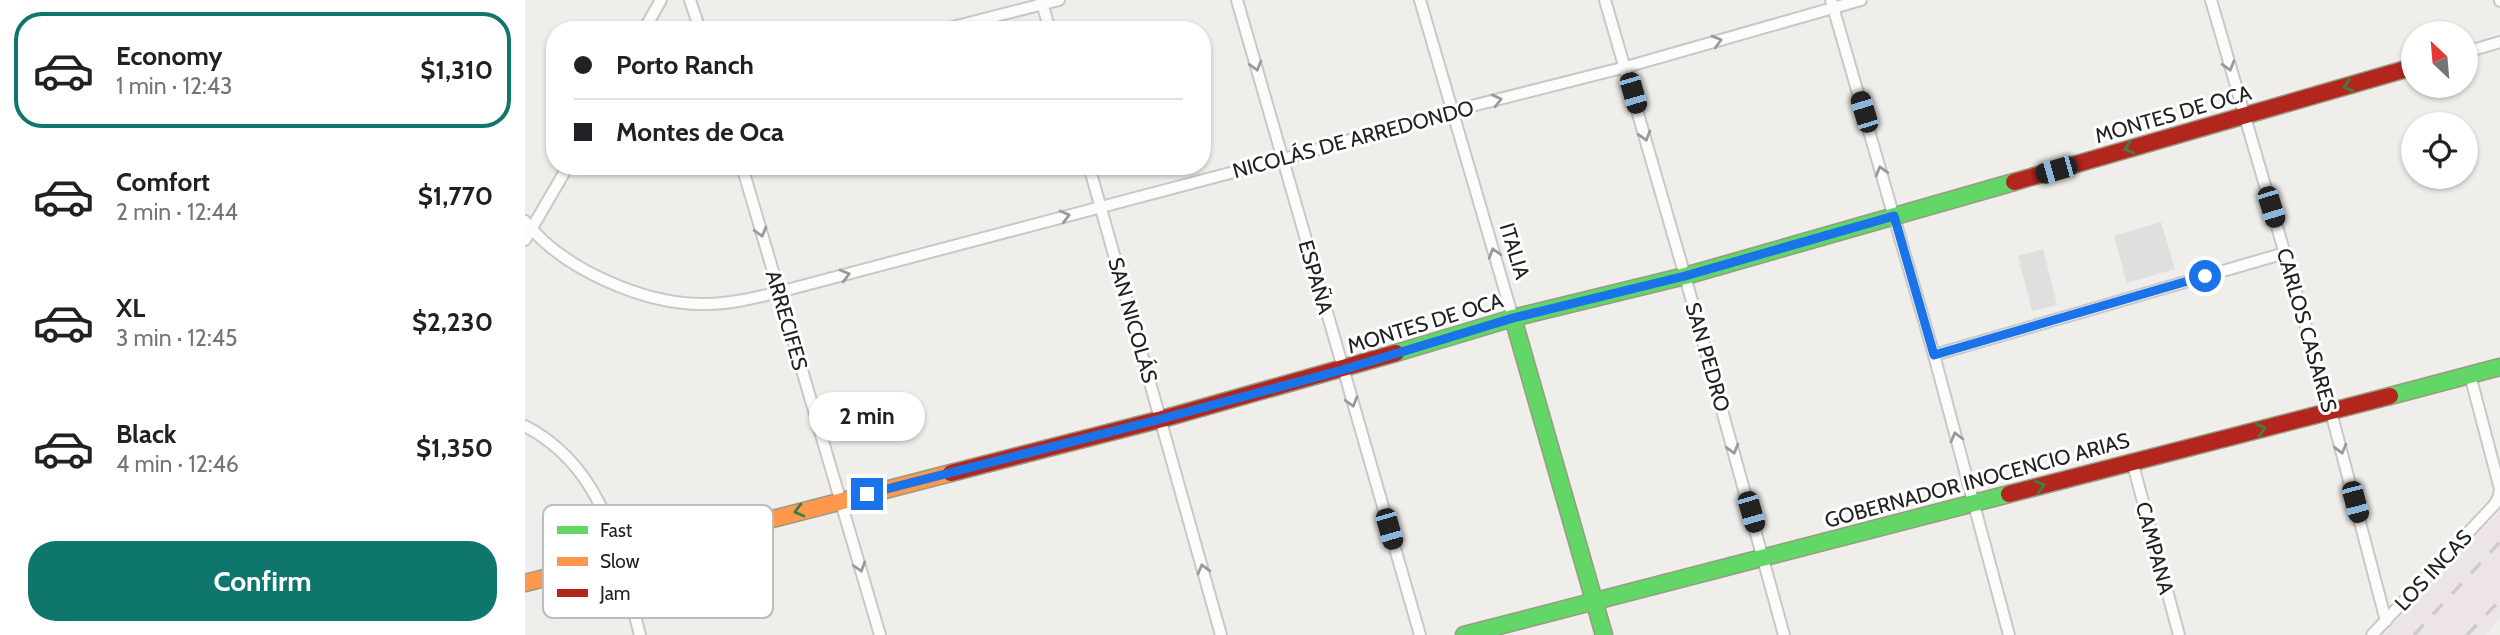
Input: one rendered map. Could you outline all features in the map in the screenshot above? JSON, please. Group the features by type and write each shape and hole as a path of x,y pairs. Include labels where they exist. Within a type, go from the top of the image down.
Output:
{"street":[{"path":"650,21 661,0"},
{"path":"690,0 697,21"},
{"path":"973,21 1042,2 1059,0"},
{"name":"ESPAÑA","path":"1237,0 1420,635"},
{"name":"ITALIA","path":"1420,0 1604,635"},
{"name":"SAN PEDRO","path":"1605,0 1685,276 1784,635"},
{"name":"NICOLÁS DE ARREDONDO","path":"528,226 544,242 580,267 648,296 702,304 728,303 779,292 1283,159 1452,111 1626,67 1832,4 1861,0"},
{"name":"CARLOS CASARES","path":"2211,0 2332,412 2386,621"},
{"path":"1042,2 1047,21"},
{"path":"1832,4 1934,355 2009,635"},
{"path":"2478,48 2500,42"},
{"name":"MONTES DE OCA","path":"773,518 1161,419 1342,370 1513,318 1685,276 2401,70"},
{"path":"525,240 528,226 562,175"},
{"name":"ARRECIFES","path":"745,175 880,635"},
{"name":"SAN NICOLÁS","path":"1092,175 1221,635"},
{"path":"1934,355 2285,253"},
{"name":"GOBERNADOR INOCENCIO ARIAS","path":"1464,635 2500,367"},
{"name":"LOS INCAS","path":"2372,635 2499,496 2500,489 2470,376"},
{"path":"525,426 562,450 582,473 600,505"},
{"name":"CAMPANA","path":"2132,461 2179,635"},
{"name":"MONTES DE OCA","path":"525,583 543,578"},
{"path":"635,618 640,635"}],"shaded area":[{"path":"2161,222 2175,269 2127,283 2114,236"},
{"path":"2043,249 2057,305 2032,311 2018,256"},
{"path":"2500,511 2500,617 2488,632 2485,635 2384,635"}],"railway":[{"path":"2414,635 2500,542"},
{"path":"2467,635 2500,600"}],"traffic: fast":[{"path":"1396,353 1513,318 1685,276 2014,182"},
{"path":"1513,318 1604,635"},
{"path":"2390,396 2500,367"},
{"path":"1464,635 2009,494"}],"traffic: slow":[{"path":"773,519 951,473"},
{"path":"525,583 543,578"}],"traffic: jam":[{"path":"2014,182 2401,70"},
{"path":"951,473 1162,419 1396,353"},
{"path":"2009,494 2390,396"}],"route":[{"path":"867,494 1161,419 1342,370 1513,318 1685,276 1894,216 1934,355 2205,276"}]}
